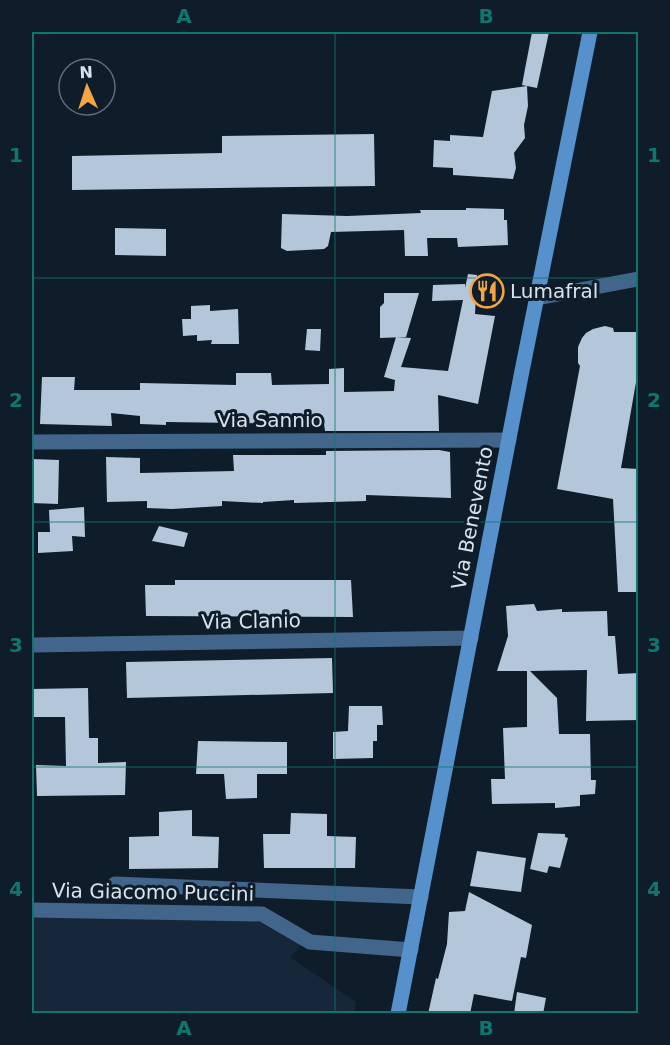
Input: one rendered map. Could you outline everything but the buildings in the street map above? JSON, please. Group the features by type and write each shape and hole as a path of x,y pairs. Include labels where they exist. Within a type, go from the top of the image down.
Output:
{"main road":[{"name":"Via Benevento","path":"398,1014 508,440 590,32"}],"street":[{"path":"537,298 639,279"},
{"name":"Via Sannio","path":"32,442 508,440"},
{"name":"Via Clanio","path":"32,645 471,638"},
{"path":"115,884 421,897"},
{"name":"Via Giacomo Puccini","path":"32,910 262,914 310,942 411,950"}],"shaded area":[{"path":"32,915 260,919 311,936 290,957 356,1002 354,1014 32,1014"}],"place":[{"name":"Lumafral","path":"487,291"}]}
